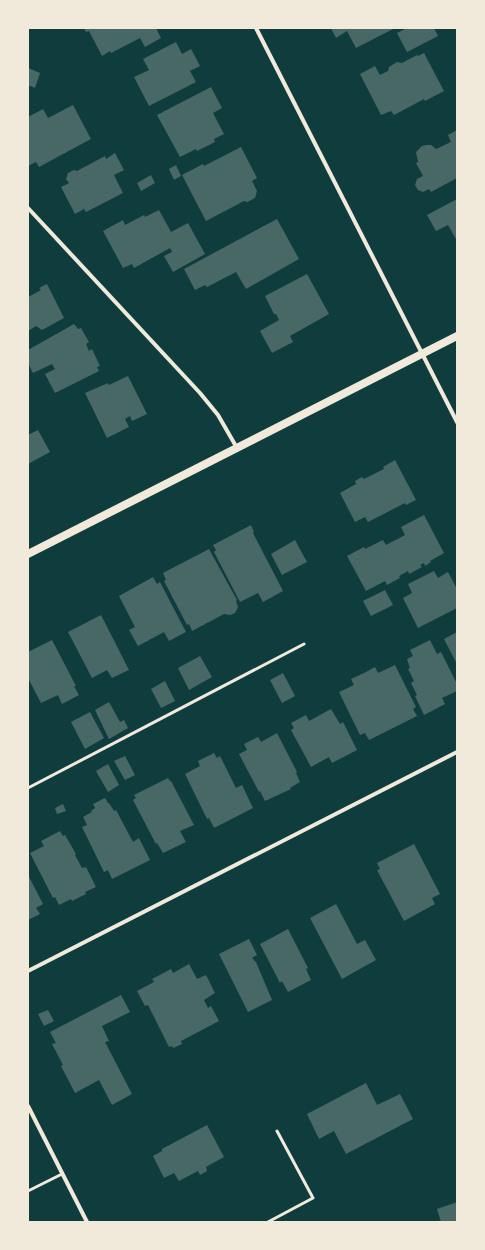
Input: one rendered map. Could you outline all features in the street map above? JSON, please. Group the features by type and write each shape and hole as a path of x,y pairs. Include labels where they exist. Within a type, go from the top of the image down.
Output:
{"main road":[{"path":"28,554 457,336"}],"street":[{"path":"256,28 457,422"},
{"path":"28,208 200,393 218,415 237,448"},
{"path":"28,971 457,752"},
{"path":"28,1106 87,1222"}],"lane":[{"path":"28,788 304,644"},
{"path":"268,1222 313,1198 277,1131"},
{"path":"28,1191 62,1174"}],"building":[{"path":"84,28 156,28 161,38 145,47 140,38 102,56 89,31 86,32"},
{"path":"331,28 395,28 356,48 347,31 336,38"},
{"path":"407,28 434,28 438,36 407,52 397,33"},
{"path":"176,42 182,54 191,49 200,66 190,71 196,82 149,106 134,77 149,70 143,59"},
{"path":"424,53 444,91 425,101 424,99 394,115 391,111 381,115 360,74 375,66 380,75 388,71 389,67 397,62 402,63"},
{"path":"28,68 40,73 35,88 28,85"},
{"path":"211,87 222,108 213,113 224,134 214,139 215,142 180,157 157,115"},
{"path":"73,105 91,139 39,167 36,162 28,166 28,117 43,109 48,118"},
{"path":"457,130 457,178 431,192 429,189 423,192 418,190 415,185 417,179 423,176 416,163 418,162 416,152 422,146 431,145 436,149 451,142 448,135"},
{"path":"241,147 257,178 252,181 257,191 255,198 247,202 244,201 206,221 182,175 203,164 204,166"},
{"path":"115,153 124,170 114,175 123,193 86,212 84,209 75,214 61,187 69,183 66,179 68,173 74,170 77,171 105,156 106,159"},
{"path":"176,165 181,176 174,180 169,169"},
{"path":"151,175 155,183 141,191 137,183"},
{"path":"457,199 457,241 448,225 436,231 427,215"},
{"path":"159,210 171,232 188,223 205,254 173,272 164,256 172,252 170,248 134,268 132,264 123,268 103,231 123,220 125,225 144,215 145,217"},
{"path":"277,219 299,259 246,289 236,272 207,287 205,285 195,290 184,269"},
{"path":"307,274 329,314 290,336 293,342 272,353 260,331 279,320 276,314 274,314 265,296"},
{"path":"47,284 64,318 42,330 36,326 28,331 28,297 41,290 39,288"},
{"path":"74,324 78,329 81,328 89,342 86,344 89,351 92,349 100,366 97,367 99,371 55,393 45,374 55,369 52,364 33,373 28,363 28,350"},
{"path":"128,376 147,414 132,421 130,416 125,419 129,427 107,438 85,393 108,383 109,385"},
{"path":"38,430 50,452 28,464 28,435"},
{"path":"395,460 416,500 406,505 405,503 368,522 365,517 355,522 340,493 356,484 355,481 362,477 364,479 384,469 383,467"},
{"path":"424,515 444,553 430,561 431,562 425,566 424,563 420,565 422,567 409,574 408,571 399,576 400,578 387,585 385,581 366,591 347,556 364,547 365,549 383,540 386,545 405,535 401,527"},
{"path":"251,525 254,532 253,533 283,591 263,602 258,593 240,602 214,552 216,550 213,545"},
{"path":"295,540 307,562 282,575 271,554"},
{"path":"209,549 237,600 238,607 235,613 230,615 224,614 192,631 189,624 187,625 164,581 166,580 163,573"},
{"path":"434,571 438,578 448,572 457,589 457,608 418,628 403,598 412,593 408,584"},
{"path":"153,577 157,584 160,582 186,632 169,641 164,632 138,646 129,630 135,627 119,596"},
{"path":"385,590 393,605 371,616 363,601"},
{"path":"101,615 129,670 112,678 107,670 92,678 68,632"},
{"path":"457,632 457,664 444,639"},
{"path":"52,640 76,686 74,686 79,695 62,704 58,695 41,703 28,678 28,652"},
{"path":"430,640 437,654 441,652 457,684 457,691 442,698 445,704 424,715 411,683 414,681 408,669 410,668 407,659 413,656 410,650"},
{"path":"200,656 212,677 189,690 178,668"},
{"path":"395,665 416,707 413,709 417,716 369,740 365,733 360,735 339,692 354,685 351,679 375,667 378,673"},
{"path":"283,673 295,696 282,703 270,680"},
{"path":"165,681 175,701 161,708 151,689"},
{"path":"109,702 120,722 124,720 128,728 109,739 95,710"},
{"path":"331,709 340,724 343,722 357,750 332,763 329,757 311,767 291,730 294,728 291,723 306,715 309,721"},
{"path":"90,712 104,738 85,749 71,722"},
{"path":"277,733 297,772 296,773 300,782 290,788 291,789 265,801 239,754 247,750 244,744 258,737 261,742"},
{"path":"214,753 217,758 220,756 236,788 242,785 253,808 214,828 209,818 207,819 185,774 200,766 198,761"},
{"path":"125,756 135,775 125,780 114,761"},
{"path":"108,764 119,785 108,792 96,771"},
{"path":"168,778 194,825 180,831 186,842 163,853 157,843 156,844 133,800 136,798 134,795"},
{"path":"105,798 114,811 116,810 133,842 139,838 150,860 112,879 108,870 104,872 82,827 87,825 83,817 92,812 91,811 95,808 93,804"},
{"path":"63,804 66,811 57,814 55,808"},
{"path":"60,831 63,836 65,835 82,868 86,867 96,887 85,892 86,894 72,901 71,899 59,905 55,897 53,898 30,853 44,846 41,841"},
{"path":"414,844 440,894 432,898 435,904 404,921 377,870 380,869 377,863"},
{"path":"28,875 43,904 36,908 40,914 28,920"},
{"path":"336,904 357,944 365,940 376,960 342,979 310,918"},
{"path":"288,929 308,968 306,969 311,980 288,992 282,981 280,983 260,944"},
{"path":"249,939 257,955 252,958 256,962 272,1000 248,1012 219,954"},
{"path":"189,964 197,979 206,975 215,993 204,1000 208,1008 211,1006 219,1021 181,1041 182,1044 173,1048 172,1046 169,1047 148,1005 145,1006 137,991 154,982 152,979 171,969 173,973"},
{"path":"121,995 130,1012 102,1026 109,1041 105,1042 132,1094 112,1105 99,1080 75,1093 61,1066 63,1065 52,1044 56,1043 50,1032"},
{"path":"48,1010 54,1021 44,1026 38,1014"},
{"path":"366,1083 377,1105 400,1094 413,1119 346,1154 334,1131 319,1139 307,1114"},
{"path":"207,1125 224,1157 206,1167 207,1171 200,1175 198,1171 179,1181 174,1173 164,1178 153,1156 162,1151 162,1149"},
{"path":"457,1202 457,1222 441,1222 437,1209"}]}
